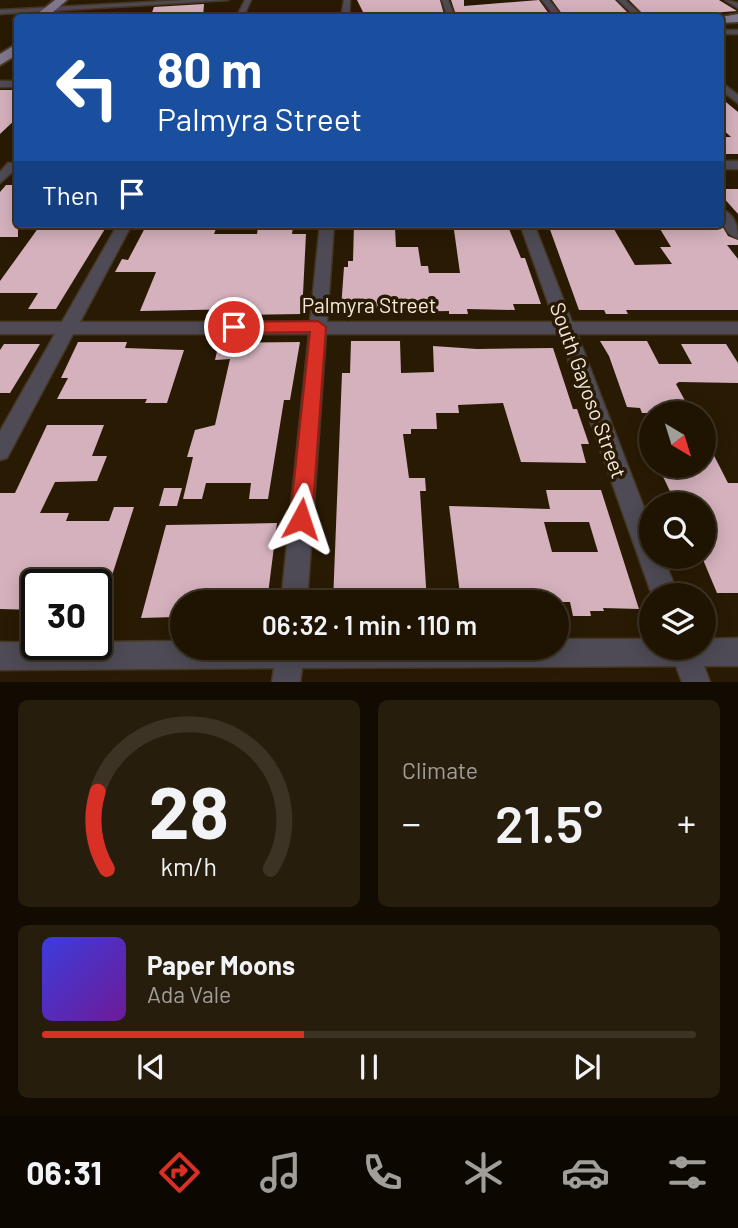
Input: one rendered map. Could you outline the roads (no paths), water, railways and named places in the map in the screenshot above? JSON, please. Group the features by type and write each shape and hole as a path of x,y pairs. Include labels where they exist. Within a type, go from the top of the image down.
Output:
{"main road":[{"path":"52,13 63,3 80,0"},
{"path":"0,46 14,35"},
{"path":"0,65 14,50"}],"street":[{"path":"63,3 225,0"},
{"path":"545,0 557,14"},
{"path":"621,0 637,14"},
{"path":"728,0 738,6"},
{"path":"0,12 52,13"},
{"path":"724,88 738,100"},
{"path":"724,217 738,234"},
{"path":"0,451 123,228"},
{"path":"295,590 327,228"},
{"name":"South Gayoso Street","path":"528,228 660,583"},
{"name":"Palmyra Street","path":"0,328 738,328"},
{"path":"0,656 288,662 639,651"},
{"path":"716,651 738,652"},
{"path":"688,660 696,682"}]}
